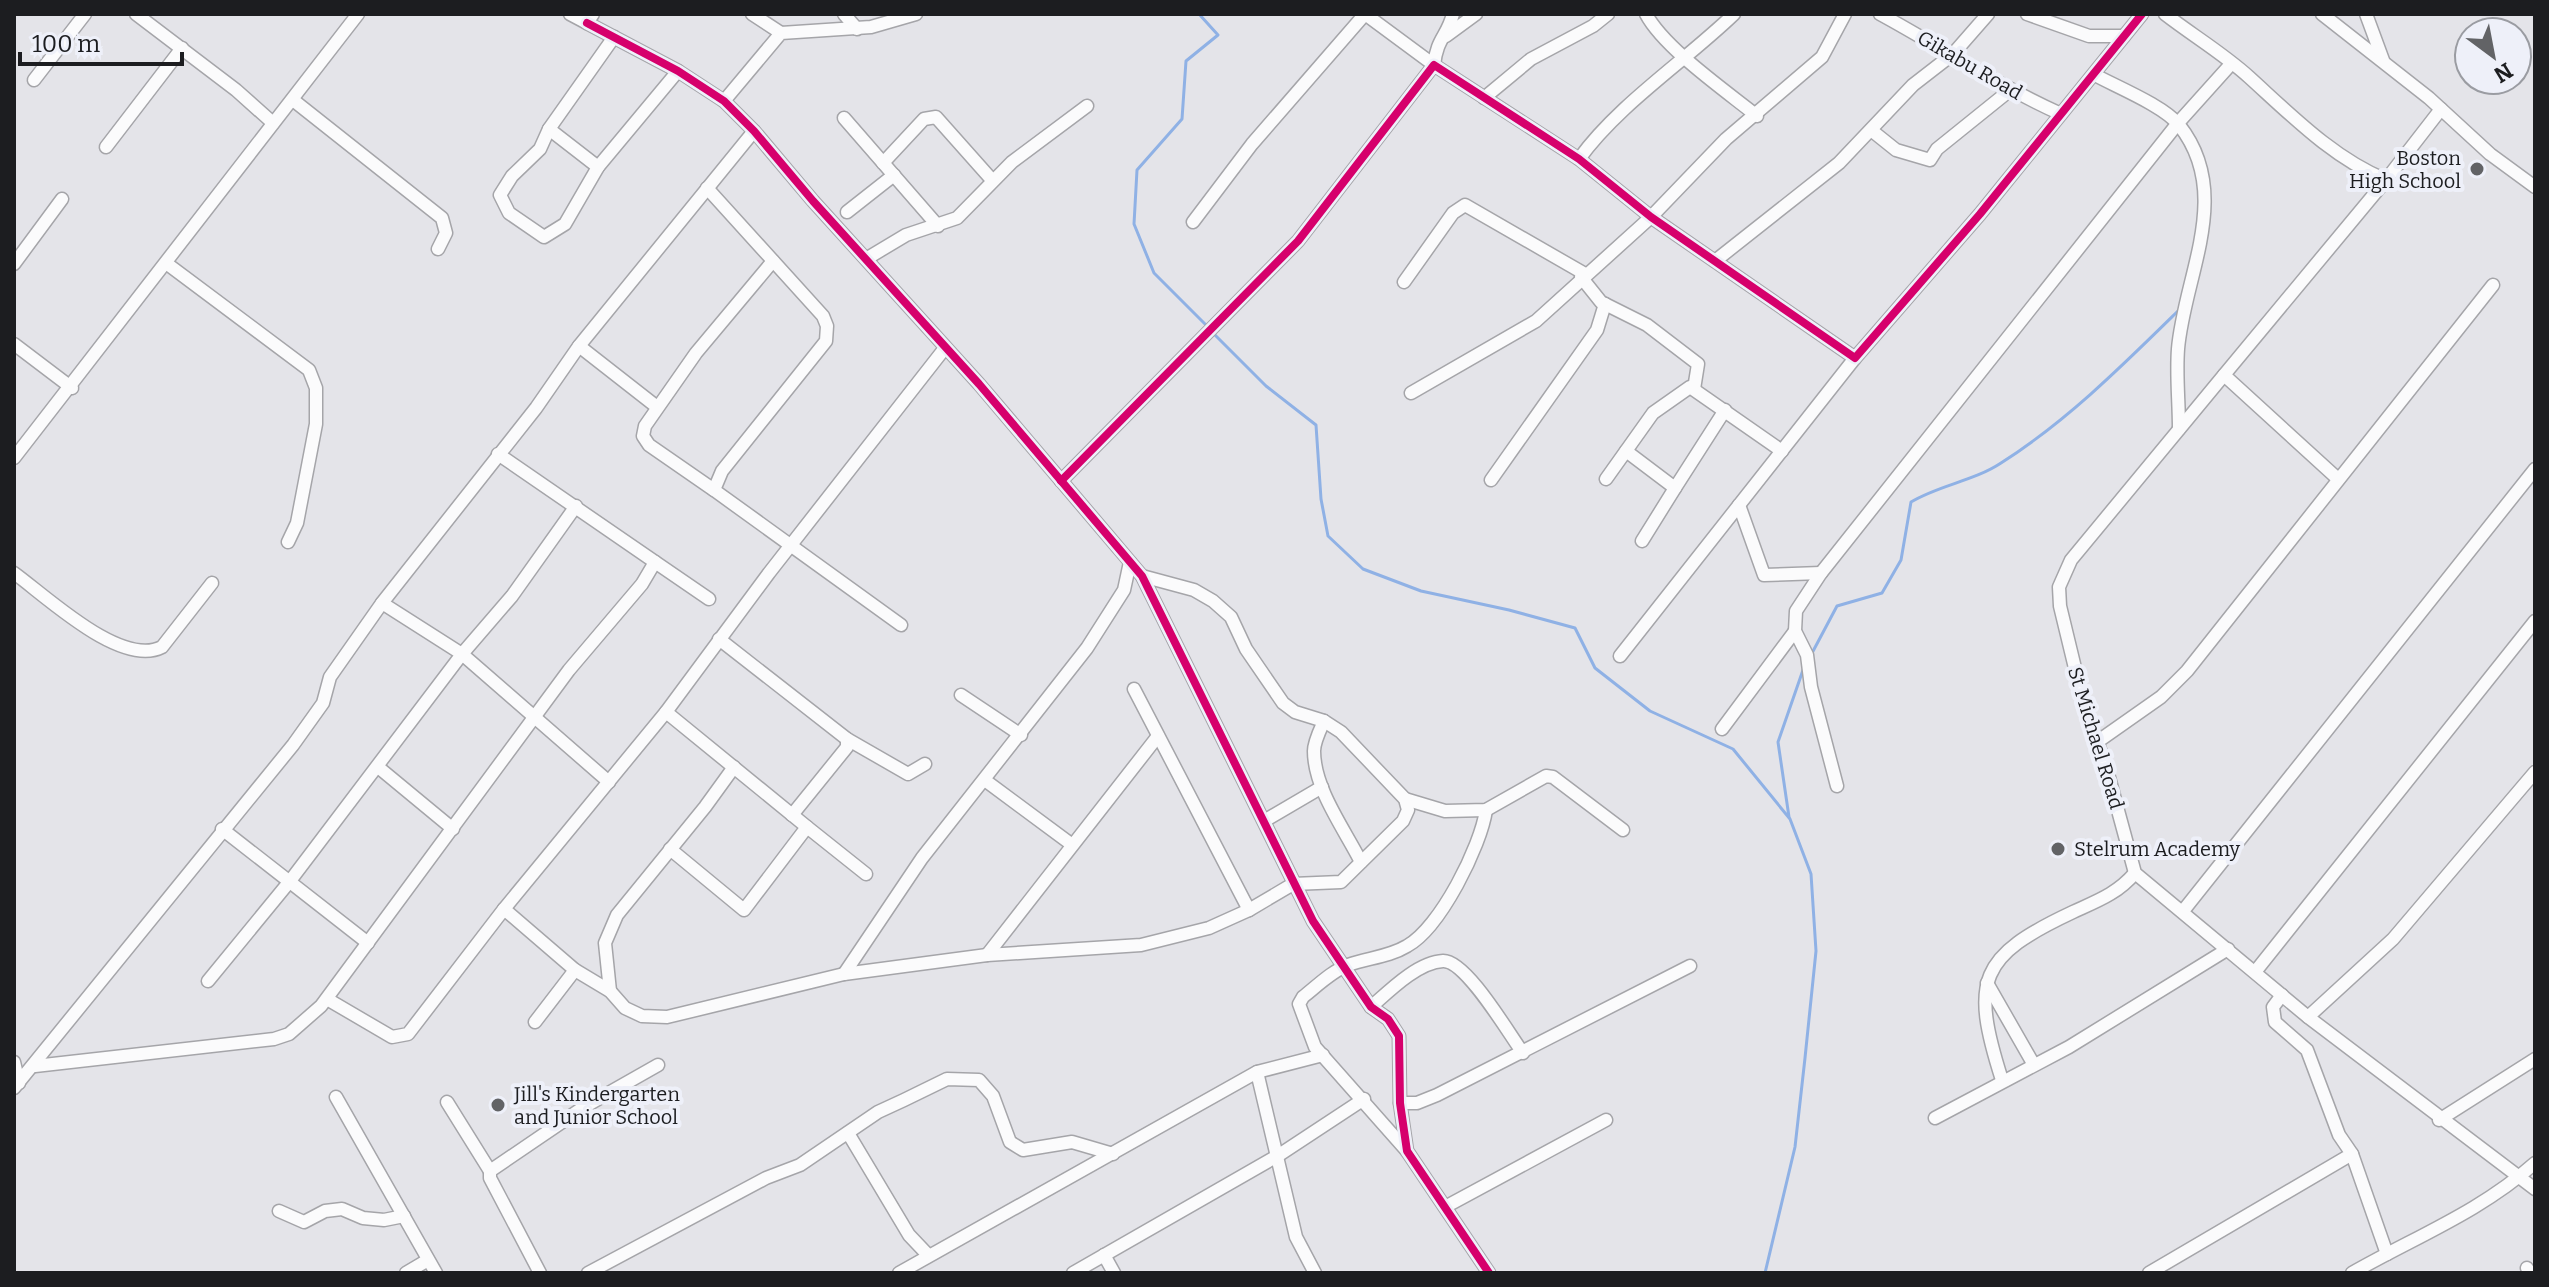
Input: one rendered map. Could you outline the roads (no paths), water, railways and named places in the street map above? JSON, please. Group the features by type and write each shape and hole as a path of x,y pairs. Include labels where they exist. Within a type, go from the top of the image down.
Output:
{"street":[{"path":"34,80 85,14"},
{"path":"136,14 273,123"},
{"path":"14,458 72,388 358,14"},
{"path":"570,14 590,19 614,37 678,71 724,101 945,348 1142,576 1293,884 1371,1007 1388,1019 1399,1036 1400,1103 1407,1151"},
{"path":"752,14 781,33 857,29 888,24 916,14"},
{"path":"844,14 857,29"},
{"path":"1193,222 1252,144 1365,14 1434,65 1579,159 1651,217 1855,358"},
{"path":"1061,481 1298,241 1434,65 1437,43 1449,29 1453,14"},
{"path":"1437,43 1476,14"},
{"path":"1484,98 1531,59 1593,26 1608,14"},
{"path":"1646,14 1652,25 1757,116"},
{"path":"1579,159 1602,127 1689,58 1734,14"},
{"path":"1411,393 1536,321 1651,217 1726,139 1757,116 1822,57 1845,14"},
{"name":"Gikabu Road","path":"1880,14 1953,54 2009,91 2061,114"},
{"path":"1715,261 1839,163 1913,85 1953,54 1988,14"},
{"path":"2027,14 2052,19 2089,36 2124,36"},
{"path":"1620,656 1855,358 2095,75 2142,14"},
{"path":"2165,14 2231,64 2354,167 2386,180"},
{"path":"2322,14 2441,109 2490,154 2535,187"},
{"path":"2366,14 2384,62"},
{"path":"724,101 781,33"},
{"path":"614,37 549,129 540,149 520,168 500,195 509,213 544,237 551,236 565,224 598,167 678,71"},
{"path":"106,147 182,48"},
{"path":"1837,786 1811,687 1807,655 1795,631 1796,611 1821,573 2178,123 2231,64"},
{"path":"2095,75 2178,123 2199,169 2204,210 2200,251 2178,347 2179,429"},
{"path":"1871,130 1896,150 1930,160 1937,149 2009,91"},
{"path":"293,100 442,218 446,233 438,249"},
{"path":"866,259 906,235 957,218 992,180 1087,106"},
{"name":"St Michael Road","path":"2135,873 2068,646 2059,587 2071,560 2386,180 2441,109"},
{"path":"883,163 924,119 936,117 992,180"},
{"path":"844,118 938,226"},
{"path":"549,129 598,167"},
{"path":"16,1086 317,714 330,677 382,603 536,408 579,346 754,131"},
{"path":"847,212 894,175"},
{"path":"707,188 823,316 827,326 826,341 722,471 714,490"},
{"path":"14,264 62,199"},
{"path":"1404,282 1453,213 1465,205 1583,276 1589,291 1605,304 1647,325 1698,364 1694,389"},
{"path":"773,261 696,353 657,407 643,436 664,456 901,625"},
{"path":"166,263 309,370 316,388 316,424 297,523 288,542"},
{"path":"2097,742 2161,697 2187,671 2493,285"},
{"path":"1491,480 1597,330 1605,304"},
{"path":"14,344 72,388"},
{"path":"579,346 657,407"},
{"path":"327,999 392,1037 401,1038 408,1034 504,909 666,712 945,348"},
{"path":"2224,375 2338,479"},
{"path":"1606,479 1653,413 1684,390 1694,389 1782,451"},
{"path":"1642,541 1725,410"},
{"path":"1626,451 1675,488"},
{"path":"498,454 709,599"},
{"path":"2183,911 2535,469"},
{"path":"1739,505 1764,575 1821,573"},
{"path":"208,981 290,881 462,654 512,596 576,506"},
{"path":"35,1066 105,1055 274,1039 302,1024 327,999 655,562"},
{"path":"844,974 922,858 986,781 1110,616 1124,590 1130,562"},
{"path":"14,573 97,634 128,649 143,651 162,647 212,583"},
{"path":"504,909 575,970 610,991 625,1008 642,1016 667,1017 844,974 987,955 1141,945 1209,928 1249,910 1293,884 1341,882 1403,821 1408,810 1405,799 1354,744 1324,721 1295,712 1274,694 1231,617 1213,601 1194,590 1142,576"},
{"path":"382,603 462,654 609,782"},
{"path":"2255,972 2535,621"},
{"path":"1722,729 1795,631"},
{"path":"719,639 847,739 908,774 925,764"},
{"path":"1134,689 1249,910"},
{"path":"961,695 1021,735"},
{"path":"666,712 866,874"},
{"path":"1324,721 1314,749 1322,787 1361,862"},
{"path":"987,955 1158,736"},
{"path":"792,815 847,747 847,739"},
{"path":"378,767 453,829"},
{"path":"610,991 605,943 617,915 734,767"},
{"path":"2308,1017 2393,939 2535,772"},
{"path":"1405,799 1445,811 1486,810 1539,778 1553,777 1623,830"},
{"path":"986,781 1071,844"},
{"path":"1264,821 1322,787"},
{"path":"1486,810 1473,857 1421,935 1408,946 1387,955 1344,966 1303,997 1299,1004 1310,1037 1407,1151 1489,1273"},
{"path":"670,849 744,910 807,827"},
{"path":"222,829 368,943"},
{"path":"2002,1080 1986,1014 1989,970 1998,957 2034,932 2112,894 2135,873 2308,1017 2439,1120 2535,1189"},
{"path":"1935,1118 2069,1047 2228,949"},
{"path":"1371,1007 1419,971 1432,963 1446,960 1455,963 1476,986 1523,1053"},
{"path":"1400,1103 1417,1103 1523,1053 1690,966"},
{"path":"535,1022 575,970"},
{"path":"1987,983 2034,1065"},
{"path":"2282,995 2273,1007 2275,1022 2307,1050 2339,1135 2352,1154 2387,1254"},
{"path":"899,1273 1113,1154 1154,1127 1257,1072 1323,1055"},
{"path":"2439,1120 2535,1059"},
{"path":"14,1062 16,1086"},
{"path":"490,1171 584,1107 658,1065"},
{"path":"1257,1072 1296,1237 1315,1273"},
{"path":"588,1273 766,1178 800,1165 878,1112 947,1079 979,1080 993,1096 1010,1142 1023,1150 1072,1142 1113,1154"},
{"path":"336,1097 436,1273"},
{"path":"1073,1273 1279,1155 1364,1099"},
{"path":"447,1102 490,1171 490,1178 540,1273"},
{"path":"1445,1207 1606,1120"},
{"path":"848,1133 909,1235 928,1255"},
{"path":"2149,1273 2352,1154"},
{"path":"2352,1273 2452,1223 2535,1163"},
{"path":"279,1211 304,1222 325,1211 342,1209 363,1218 384,1220 404,1216"},
{"path":"1104,1255 1114,1273"},
{"path":"406,1273 428,1260"}],"waterway":[{"path":"1199,14 1218,35 1186,61 1182,119 1137,170 1134,224 1154,273 1209,328"},
{"path":"1811,655 1837,606 1882,593 1901,560 1911,502 1991,469 2025,447 2094,391 2179,310"},
{"path":"1214,334 1266,386 1316,425 1321,499 1328,536 1363,569 1421,591 1575,628 1595,668 1650,711 1733,749 1790,819 1811,874 1816,951 1795,1147 1765,1273"},
{"path":"1789,817 1778,742 1803,670"}],"place":[{"name":"Boston High School","path":"2477,169"},
{"name":"Stelrum Academy","path":"2058,849"},
{"name":"Jill's Kindergarten and Junior School","path":"498,1105"}]}
